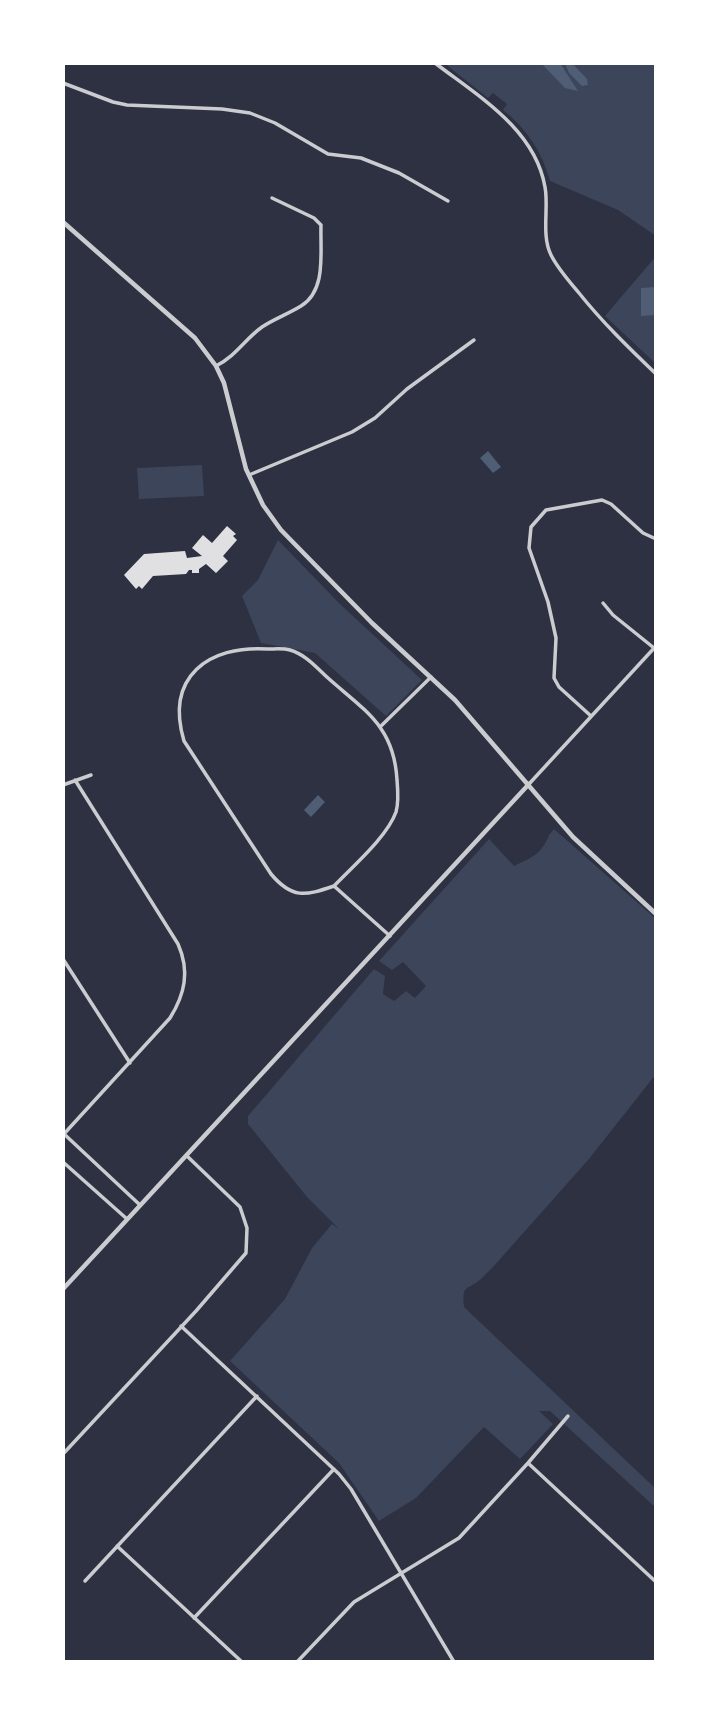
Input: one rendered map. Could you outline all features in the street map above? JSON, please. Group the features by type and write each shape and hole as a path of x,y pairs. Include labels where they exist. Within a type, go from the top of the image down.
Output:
{"street":[{"path":"435,63 509,122 528,142 542,172 547,198 546,227 550,253 604,324 656,374"},
{"path":"63,83 127,105 222,109 250,113 275,123 328,154 361,158 399,173 448,201"},
{"path":"216,366 230,358 263,326 308,301 317,288 320,278 321,225 314,218 272,198"},
{"path":"63,222 195,338 216,366 229,397 239,446 249,475 268,512 289,539 372,623 455,700 573,836 656,914"},
{"path":"249,475 352,432 375,418 407,389 474,340"},
{"path":"590,716 558,687 554,678 556,638 528,539 531,527 546,510 602,500 611,504 643,533 656,539"},
{"path":"63,1289 655,647 613,615 603,603"},
{"path":"259,648 290,650 308,659 381,726 396,768 398,802 395,815 382,835 334,886 312,894 293,893 281,886 184,741 180,730 180,708 184,685 191,673 206,661 224,652 259,648"},
{"path":"381,726 431,677"},
{"path":"63,785 91,775"},
{"path":"75,780 178,944 186,969 180,1001 170,1018 63,1134 140,1205"},
{"path":"334,886 390,936"},
{"path":"63,959 130,1063"},
{"path":"63,1454 246,1253 246,1222 240,1207 186,1156"},
{"path":"63,1162 127,1220"},
{"path":"181,1326 334,1469 351,1489 454,1662"},
{"path":"85,1581 257,1396"},
{"path":"297,1662 355,1602 459,1538 568,1416"},
{"path":"528,1463 656,1582"},
{"path":"194,1618 334,1469"},
{"path":"117,1546 242,1662"}],"shaded area":[{"path":"444,63 656,63 656,236 618,210 550,181 533,142 503,110 507,104 493,93 488,98"},
{"path":"541,63 560,63 578,91 565,88"},
{"path":"565,63 572,63 587,79 588,85 582,86 569,73"},
{"path":"656,256 656,364 605,316"},
{"path":"656,287 656,315 641,316 641,288"},
{"path":"488,451 501,467 493,473 480,458"},
{"path":"202,465 204,496 139,499 137,468"},
{"path":"278,540 340,604 422,680 386,716 315,653 261,643 242,596 258,580"},
{"path":"318,795 325,802 311,817 304,810"},
{"path":"554,829 656,919 656,1074 589,1159 493,1267 464,1291 464,1307 656,1489 656,1508 550,1411 539,1411 553,1424 520,1459 484,1427 416,1498 379,1521 339,1463 230,1361 285,1299 312,1248 332,1224 339,1229 307,1197 248,1124 248,1116 374,969 385,976 383,994 394,1001 406,991 415,998 426,986 403,962 392,970 379,961 489,839 514,866 538,852"}],"building":[{"path":"227,526 236,534 233,536 237,540 223,556 228,561 216,573 206,564 199,569 199,573 189,570 186,574 153,576 142,589 139,586 136,589 124,575 144,554 185,551 187,558 202,556 192,548 203,535 212,543"}]}
